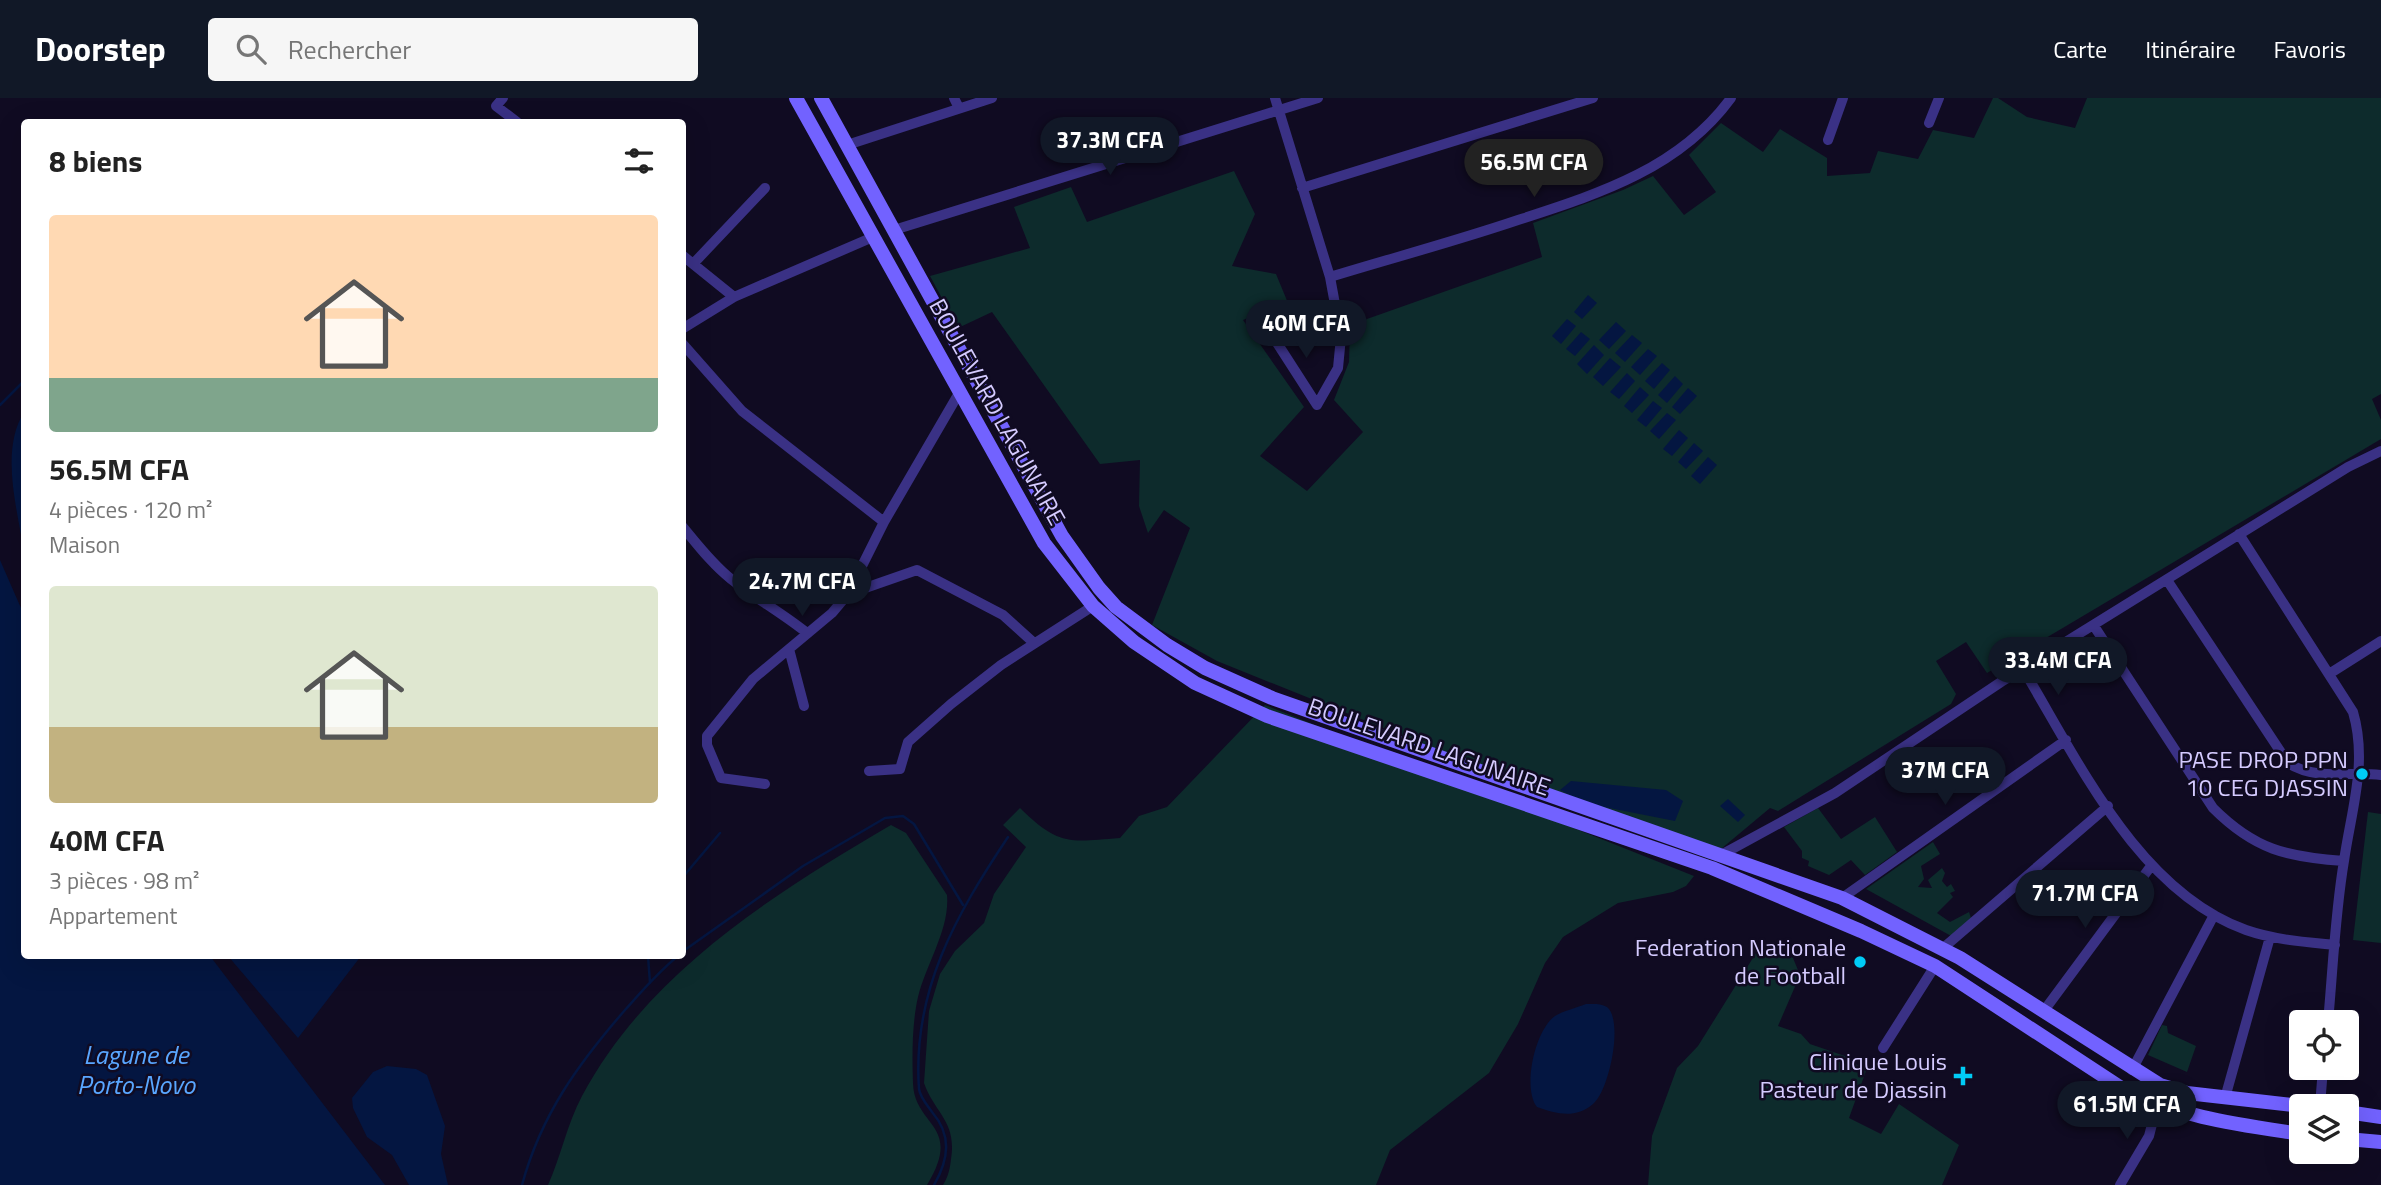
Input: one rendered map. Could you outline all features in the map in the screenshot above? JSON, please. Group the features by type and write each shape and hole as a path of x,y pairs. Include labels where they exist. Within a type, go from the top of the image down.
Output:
{"main road":[{"name":"BOULEVARD LAGUNAIRE","path":"796,98 1044,543 1093,606 1169,668 1267,716 1712,868 1861,931 1935,966 2123,1089 2157,1105 2207,1121 2289,1132"},
{"name":"BOULEVARD LAGUNAIRE","path":"821,98 1062,536 1116,607 1148,631 1205,668 1272,698 1842,898 1942,949 2133,1070 2172,1089 2289,1105"},
{"path":"2359,1114 2381,1117"},
{"path":"2359,1140 2381,1142"}],"street":[{"path":"503,98 496,106 513,119"},
{"path":"954,98 959,108"},
{"path":"847,145 992,98"},
{"path":"1270,332 1317,405 1340,357 1341,337 1330,277 1275,98"},
{"path":"894,230 1318,98"},
{"path":"1302,188 1593,98"},
{"path":"1330,277 1450,243 1616,186 1663,161 1685,145 1731,98"},
{"path":"1828,140 1843,98"},
{"path":"1929,124 1939,98"},
{"path":"694,264 765,188"},
{"path":"686,327 734,297 873,237"},
{"path":"686,259 734,297"},
{"path":"686,348 742,411 884,523"},
{"path":"765,784 721,778 706,741 753,679 832,613 848,594 884,523 959,393"},
{"path":"1721,855 1835,793 2167,579 2348,467 2381,451"},
{"path":"686,531 716,565 807,633"},
{"path":"2239,534 2353,712 2357,727 2360,772 2344,860 2329,1010"},
{"path":"848,594 917,570 1003,615 1034,643"},
{"path":"2167,579 2288,763 2299,770 2326,775 2360,772 2381,775"},
{"path":"869,771 900,769 908,742 951,704 1034,643 1093,606"},
{"path":"2094,626 2213,807 2224,819 2251,839 2288,856 2344,860"},
{"path":"2329,674 2381,641"},
{"path":"789,649 804,706"},
{"path":"2024,669 2108,806 2151,866 2171,886 2214,915 2270,937 2335,945"},
{"path":"1842,898 2066,740"},
{"path":"1942,949 2108,806"},
{"path":"2043,1012 2151,866"},
{"path":"2133,1070 2214,915"},
{"path":"2225,1098 2270,937"},
{"path":"1883,1048 1935,966"},
{"path":"2120,1185 2149,1136 2157,1105"}],"green space":[{"path":"1993,98 1998,98 2027,117 2075,128 2087,98 2381,98 2381,394 2372,399 2381,420 2381,439 1987,673 1966,642 1936,661 1956,694 1951,704 1778,811 1770,808 1709,859 1217,661 1152,625 1190,528 1164,510 1148,533 1139,506 1140,460 1100,464 992,312 958,328 930,276 1030,248 1014,207 1071,187 1087,222 1234,171 1255,214 1232,266 1276,274 1288,303 1243,320 1304,407 1260,456 1307,491 1363,432 1334,400 1349,362 1350,325 1542,257 1533,223 1653,176 1684,215 1716,192 1689,155 1721,123 1763,152 1780,129 1827,158 1827,176 1870,173 1878,151 1918,159 1933,130 1974,138"},
{"path":"1265,705 1694,876 1686,886 1673,892 1618,903 1563,937 1545,963 1518,1024 1489,1073 1390,1150 1376,1185 943,1185 949,1170 952,1146 948,1126 924,1083 929,1011 940,974 955,951 984,923 994,894 1026,847 1003,825 1020,808 1045,829 1065,839 1120,838 1139,816 1167,807"},
{"path":"1818,808 1841,839 1875,817 1897,852 1865,875 1851,860 1829,875 1808,866 1809,861 1802,858 1802,851 1784,827"},
{"path":"2368,812 2381,814 2381,943 2353,940"},
{"path":"891,825 906,833 947,895 945,921 918,997 914,1029 915,1098 939,1138 941,1150 927,1185 548,1185 582,1096 610,1051 642,1011 678,974 759,908"},
{"path":"1933,842 1940,854 1921,866 1924,879 1918,887 1932,888 1928,880 1942,868 1945,873 1942,881 1947,887 1951,884 1955,891 1950,893 1953,897 1937,913 1950,922 1969,912 1971,918 1953,937 1866,889"},
{"path":"1768,949 1779,950 1793,958 1800,975 1778,1026 1801,1034 1810,1044 1845,1056 1866,1071 1849,1118 1881,1134 1899,1104 1959,1145 1942,1185 1648,1185 1652,1136 1677,1068 1698,1046 1756,953"},
{"path":"2162,1025 2167,1026 2168,1033 2196,1046 2187,1072 2148,1055"}],"water":[{"path":"1588,295 1597,303 1582,319 1574,312"},
{"path":"1567,319 1576,326 1561,344 1552,336"},
{"path":"1616,322 1626,331 1609,349 1599,340"},
{"path":"1581,332 1590,339 1575,356 1566,349"},
{"path":"1632,335 1642,343 1625,362 1615,353"},
{"path":"1594,345 1604,355 1587,374 1577,364"},
{"path":"1648,349 1657,356 1640,375 1631,367"},
{"path":"1610,358 1621,367 1603,386 1593,377"},
{"path":"1662,363 1670,370 1654,389 1645,381"},
{"path":"1627,373 1635,381 1619,399 1610,392"},
{"path":"1675,376 1683,384 1667,403 1658,395"},
{"path":"1640,387 1649,395 1632,413 1624,406"},
{"path":"1688,388 1697,396 1680,414 1672,407"},
{"path":"1653,401 1662,408 1646,427 1637,420"},
{"path":"1667,413 1676,420 1659,439 1650,431"},
{"path":"21,418 21,534 12,480 13,444"},
{"path":"1679,430 1688,438 1672,456 1663,449"},
{"path":"1694,443 1703,451 1686,469 1678,462"},
{"path":"1708,457 1717,465 1700,484 1691,476"},
{"name":"Lagune de Porto-Novo","path":"0,560 21,608 21,959 212,959 385,1185 0,1185"},
{"path":"1571,781 1666,790 1683,801 1675,821 1584,803 1560,790"},
{"path":"1728,799 1745,815 1738,822 1720,806"},
{"path":"231,959 359,959 298,1038"},
{"path":"1586,1004 1607,1007 1614,1026 1609,1071 1599,1097 1580,1112 1559,1113 1537,1107 1531,1087 1531,1074 1542,1033 1555,1016"},
{"path":"387,1066 416,1069 427,1075 445,1126 441,1154 448,1185 409,1185 392,1155 367,1137 353,1108 352,1098 373,1072"}],"waterway":[{"path":"0,405 21,384"},
{"path":"686,949 803,866 885,818 903,816 914,824 963,905"},
{"path":"686,873 720,833"},
{"path":"934,1185 943,1166 946,1147 943,1129 919,1089 923,1019 930,987 955,925 1008,837"},
{"path":"648,959 650,983"},
{"path":"522,1185 540,1136 563,1091 625,1010 675,959"}],"place":[{"name":"PASE DROP PPN 10 CEG DJASSIN","path":"2362,774"},
{"name":"Federation Nationale de Football","path":"1860,962"},
{"name":"Clinique Louis Pasteur de Djassin","path":"1963,1076"}]}
